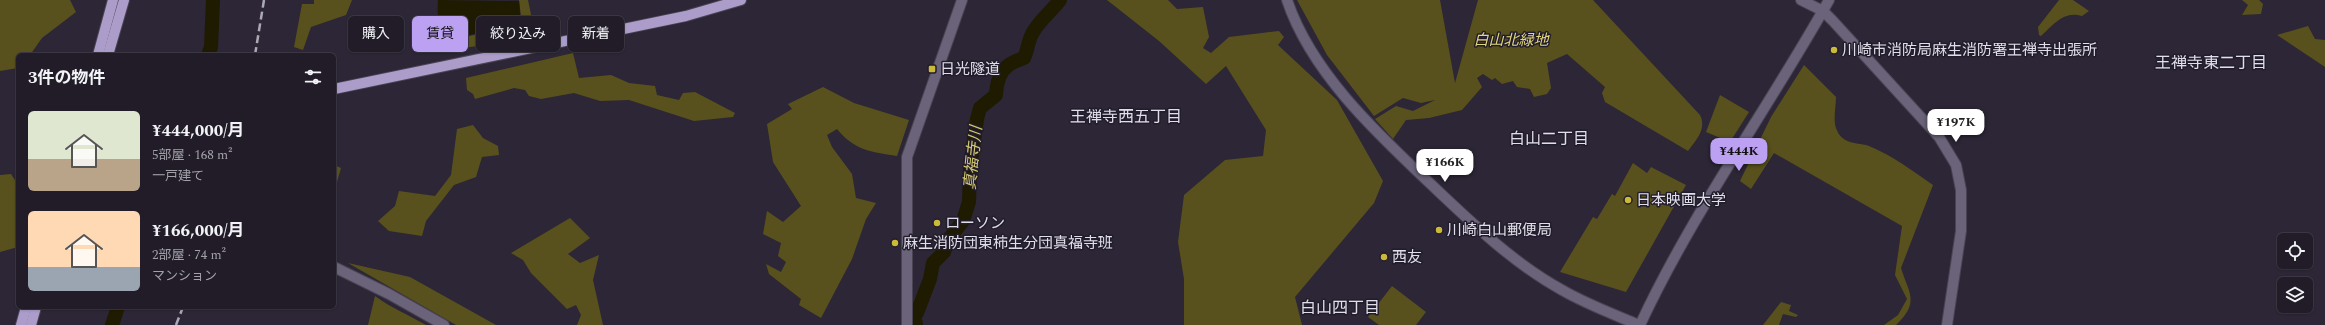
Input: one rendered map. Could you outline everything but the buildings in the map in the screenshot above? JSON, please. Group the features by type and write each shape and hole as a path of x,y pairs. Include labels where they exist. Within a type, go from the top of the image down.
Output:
{"main road":[{"path":"99,53 113,0"},
{"path":"109,53 124,0"},
{"path":"336,89 686,16 741,0"},
{"path":"21,325 25,309"},
{"path":"31,325 35,309"}],"street":[{"path":"907,325 907,157 962,0"},
{"path":"1287,0 1296,25 1308,49 1370,127 1391,149 1516,261 1562,291 1640,325 1662,280 1714,190 1829,0"},
{"path":"1801,0 1823,11 1940,137 1956,165 1961,190 1961,231 1947,325"},
{"path":"336,268 389,294 444,325"}],"green space":[{"path":"0,0 70,0 76,12 42,38 31,53 16,53 16,68 0,71"},
{"path":"314,0 352,0 346,15 311,27 303,50 294,47 302,4 314,4"},
{"path":"519,0 528,0 531,16 521,16"},
{"path":"1107,0 1168,0 1177,9 1203,7 1209,37 1203,48 1211,53 1229,37 1279,31 1284,37 1278,45 1337,100 1383,181 1374,203 1295,297 1302,325 1184,325 1184,279 1178,242 1184,195 1225,160 1263,156 1266,130 1226,66 1206,84 1159,41"},
{"name":"白山北緑地","path":"1297,0 1440,0 1455,83 1478,0 1593,0 1700,115 1702,125 1700,134 1688,151 1605,102 1602,93 1605,87 1567,54 1547,63 1551,88 1547,94 1534,97 1530,89 1517,87 1513,81 1502,84 1495,78 1492,80 1483,74 1477,78 1482,87 1462,110 1429,118 1406,120 1393,139 1375,119 1396,106 1413,111 1435,100 1421,103 1403,98 1374,116 1327,55"},
{"path":"2059,0 2073,0 2089,11 2082,16 2070,15 2064,17 2054,23 2041,36 2039,35 2038,27"},
{"path":"2242,0 2259,0 2263,4 2261,14 2242,15 2248,5"},
{"path":"2308,26 2315,39 2325,40 2325,67 2277,35"},
{"path":"476,35 476,46 468,47 468,36"},
{"path":"573,53 579,78 611,75 629,83 655,86 657,95 679,100 683,93 695,92 735,113 733,117 694,121 629,100 600,101 574,93 541,99 529,96 525,90 514,88 475,99 473,94 467,90 466,78"},
{"path":"1804,65 1836,97 1835,125 1842,138 1846,141 1869,146 1886,154 1933,185 1901,268 1909,291 1910,304 1908,310 1896,325 1884,325 1898,315 1907,299 1895,275 1902,226 1774,153 1751,189 1740,181 1771,117"},
{"path":"823,87 854,103 909,120 897,156 871,151 857,146 850,142 837,129 827,135 832,147 852,174 856,198 876,203 866,219 852,259 821,318 799,305 801,299 769,274 766,264 781,272 786,262 778,256 781,243 763,234 767,211 783,222 801,206 773,162 767,124 792,109 788,104"},
{"path":"1720,95 1749,112 1730,142 1706,132"},
{"path":"473,125 483,138 498,146 499,155 482,157 476,177 454,185 426,221 422,236 389,231 378,221 395,206 399,191 435,196 451,175 457,129"},
{"path":"1633,163 1647,173 1651,167 1686,185 1626,292 1560,272 1593,217 1597,219 1612,194 1615,196"},
{"path":"336,166 341,168 336,186"},
{"path":"11,174 16,182 16,248 0,252 0,175"},
{"path":"570,218 590,238 568,254 580,263 599,255 593,280 603,325 577,325 581,315 576,305 567,309 531,273 523,260 511,253"},
{"path":"348,263 410,277 496,325 456,325"},
{"path":"1392,286 1426,312 1416,325 1379,325 1368,317"},
{"path":"375,296 394,308 426,325 368,325"},
{"path":"1781,302 1791,305 1789,311 1798,315 1796,317 1783,314 1779,325 1763,325"}],"shaded area":[{"path":"438,0 519,1 520,16 476,16 476,34 468,35 468,16 438,16"}],"waterway":[{"path":"209,53 211,47 213,0"},
{"name":"真福寺川","path":"917,313 930,279 933,263 944,252 948,240 963,221 969,202 970,169 980,108 996,95 998,81 1003,71 1011,63 1024,58 1035,29 1060,0"},
{"path":"112,325 117,309"}],"railway":[{"path":"255,53 264,0"},
{"path":"176,325 182,309"}],"place":[{"name":"川崎市消防局麻生消防署王禅寺出張所","path":"1834,50"},
{"name":"日光隧道","path":"932,69"},
{"name":"日本映画大学","path":"1628,200"},
{"name":"ローソン","path":"937,223"},
{"name":"川崎白山郵便局","path":"1439,230"},
{"name":"麻生消防団東柿生分団真福寺班","path":"895,243"},
{"name":"西友","path":"1384,257"}],"district":[{"name":"王禅寺東二丁目","path":"2211,63"},
{"name":"王禅寺西五丁目","path":"1126,117"},
{"name":"白山二丁目","path":"1549,139"},
{"name":"白山四丁目","path":"1340,308"}]}
